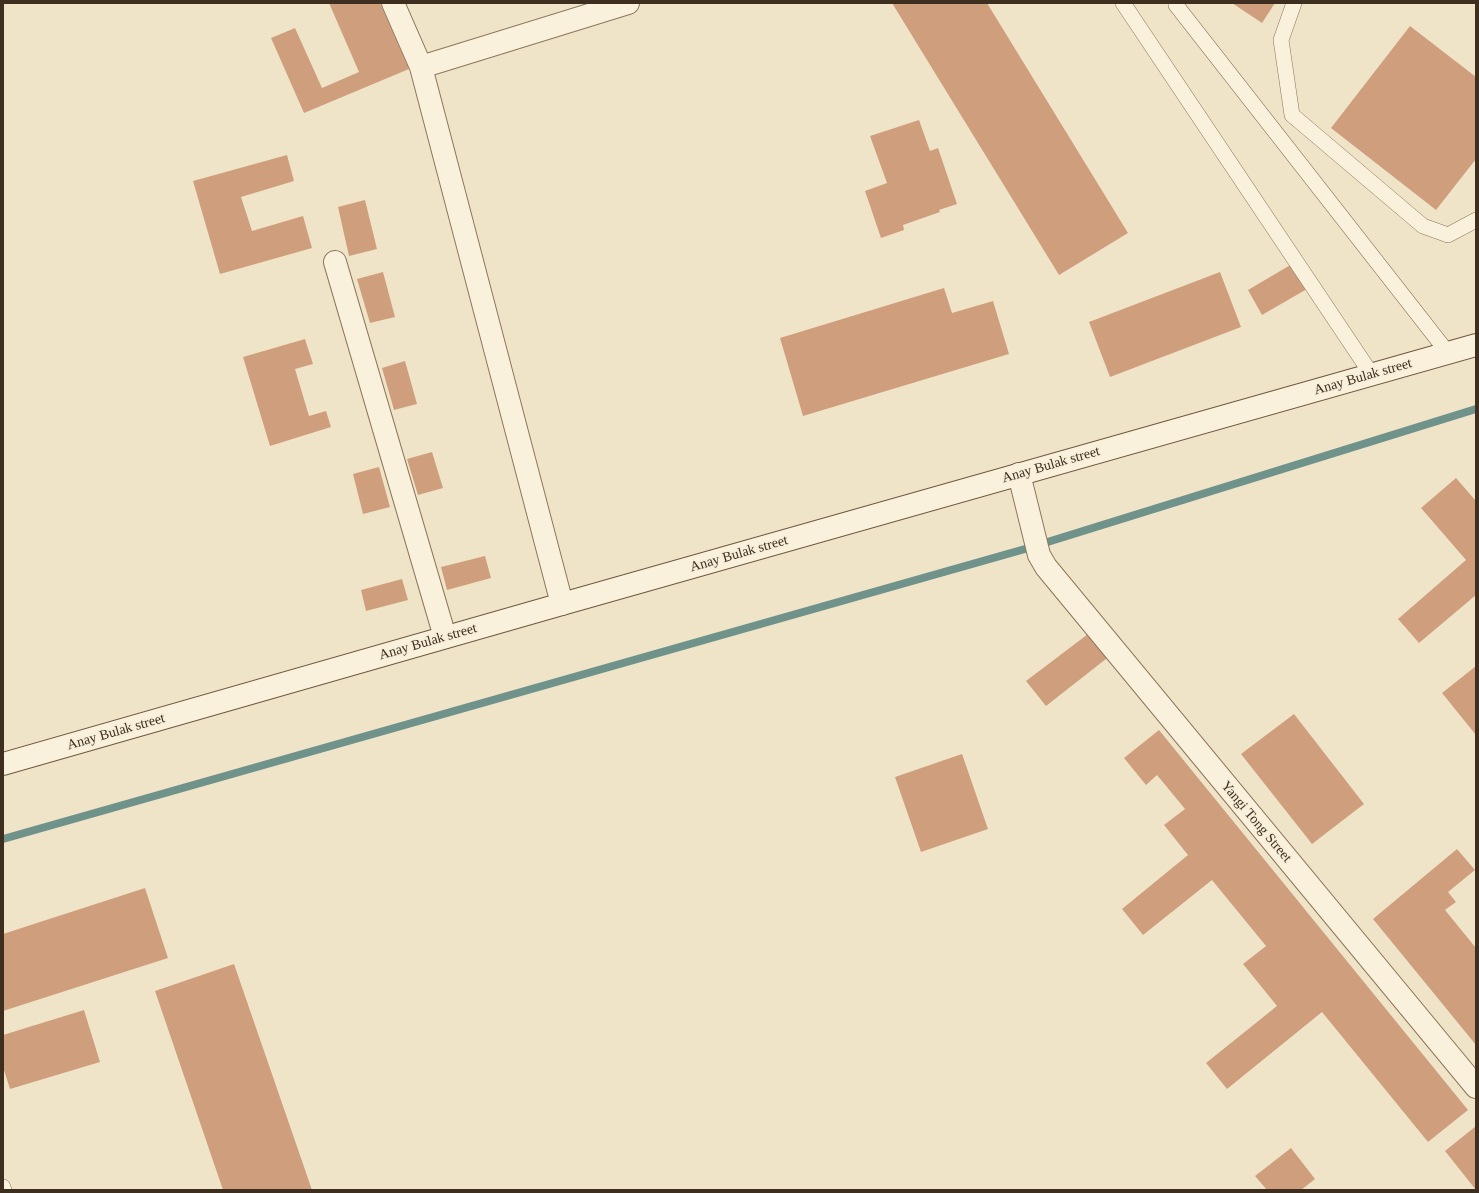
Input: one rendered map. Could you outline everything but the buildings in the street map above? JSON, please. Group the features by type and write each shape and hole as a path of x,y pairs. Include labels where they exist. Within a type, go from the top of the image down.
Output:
{"street":[{"path":"393,3 421,67 562,604"},
{"path":"421,67 628,3"},
{"path":"335,262 445,637"},
{"name":"Anay Bulak street","path":"3,764 445,637 1476,345"},
{"name":"Yangi Tong Street","path":"1019,474 1038,555 1046,567 1476,1088"}],"lane":[{"path":"1123,3 1372,375"},
{"path":"1177,3 1176,5 1448,353"},
{"path":"1294,3 1281,40 1292,115 1423,226 1448,235 1476,220"}],"waterway":[{"path":"3,839 1025,549 1476,409"}]}
